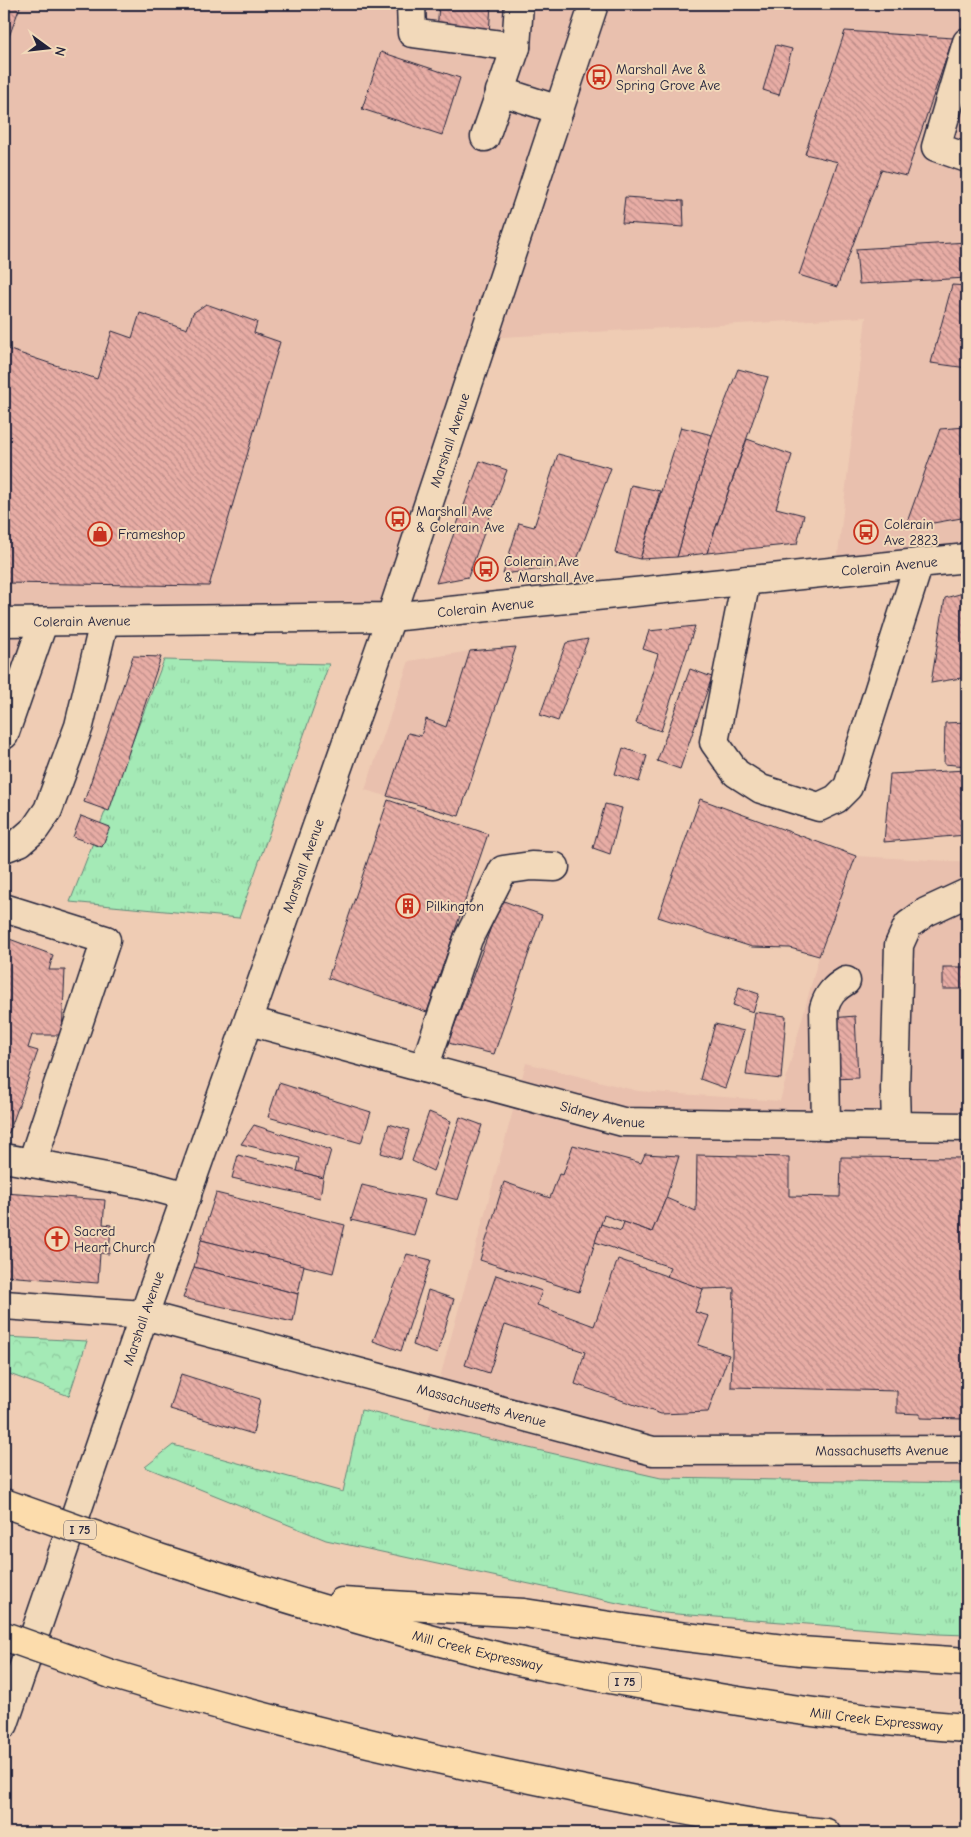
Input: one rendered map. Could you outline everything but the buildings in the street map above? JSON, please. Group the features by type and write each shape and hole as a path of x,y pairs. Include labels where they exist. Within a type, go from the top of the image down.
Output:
{"highway":[{"name":"Mill Creek Expressway","path":"4,1503 156,1557 289,1599 475,1650 568,1672 745,1703 900,1723 967,1728"},
{"path":"289,1599 524,1612 670,1635 800,1651 967,1662"},
{"path":"4,1636 111,1674 182,1696 358,1740 512,1775 781,1828 826,1833"}],"street":[{"path":"411,4 412,33 516,47"},
{"path":"485,137 516,47 519,4"},
{"name":"Marshall Avenue","path":"4,1722 144,1315 391,617 594,4"},
{"path":"967,42 936,147 967,158"},
{"path":"500,92 559,110"},
{"name":"Colerain Avenue","path":"4,622 43,623 391,617 967,558"},
{"path":"746,580 714,742 736,773 761,789 819,807 836,799 848,787 919,563"},
{"path":"4,848 20,842 35,828 48,810 79,726 104,622"},
{"path":"4,735 43,623"},
{"path":"424,1068 468,939 503,870 531,866 555,867"},
{"path":"896,1125 895,1088 899,946 908,925 926,912 967,893"},
{"path":"4,908 106,940 32,1163"},
{"path":"826,1125 824,1008 827,996 846,981"},
{"name":"Sidney Avenue","path":"249,1021 623,1122 967,1127"},
{"path":"4,1158 143,1184 187,1196"},
{"name":"Massachusetts Avenue","path":"4,1305 144,1315 653,1450 967,1450"}],"shaded area":[{"path":"4,4 967,4 967,558 836,571 866,317 484,338 391,617 43,623 4,735"},
{"path":"516,647 459,816 365,790 409,661 470,651"},
{"path":"856,856 967,862 967,1483 661,1478 427,1425 526,1063 638,1091 780,1101 819,956"}],"green space":[{"path":"164,660 329,664 239,918 70,902"},
{"path":"4,1337 87,1341 69,1396 4,1372"},
{"path":"361,1410 661,1478 967,1483 967,1635 664,1613 326,1540 145,1467 173,1445 343,1492"}],"place":[{"name":"Marshall Ave & Spring Grove Ave","path":"599,77"},
{"name":"Marshall Ave & Colerain Ave","path":"398,519"},
{"name":"Colerain Ave 2823","path":"866,532"},
{"name":"Frameshop","path":"100,534"},
{"name":"Colerain Ave & Marshall Ave","path":"486,569"},
{"name":"Pilkington","path":"408,906"},
{"name":"Sacred Heart Church","path":"57,1239"}]}
